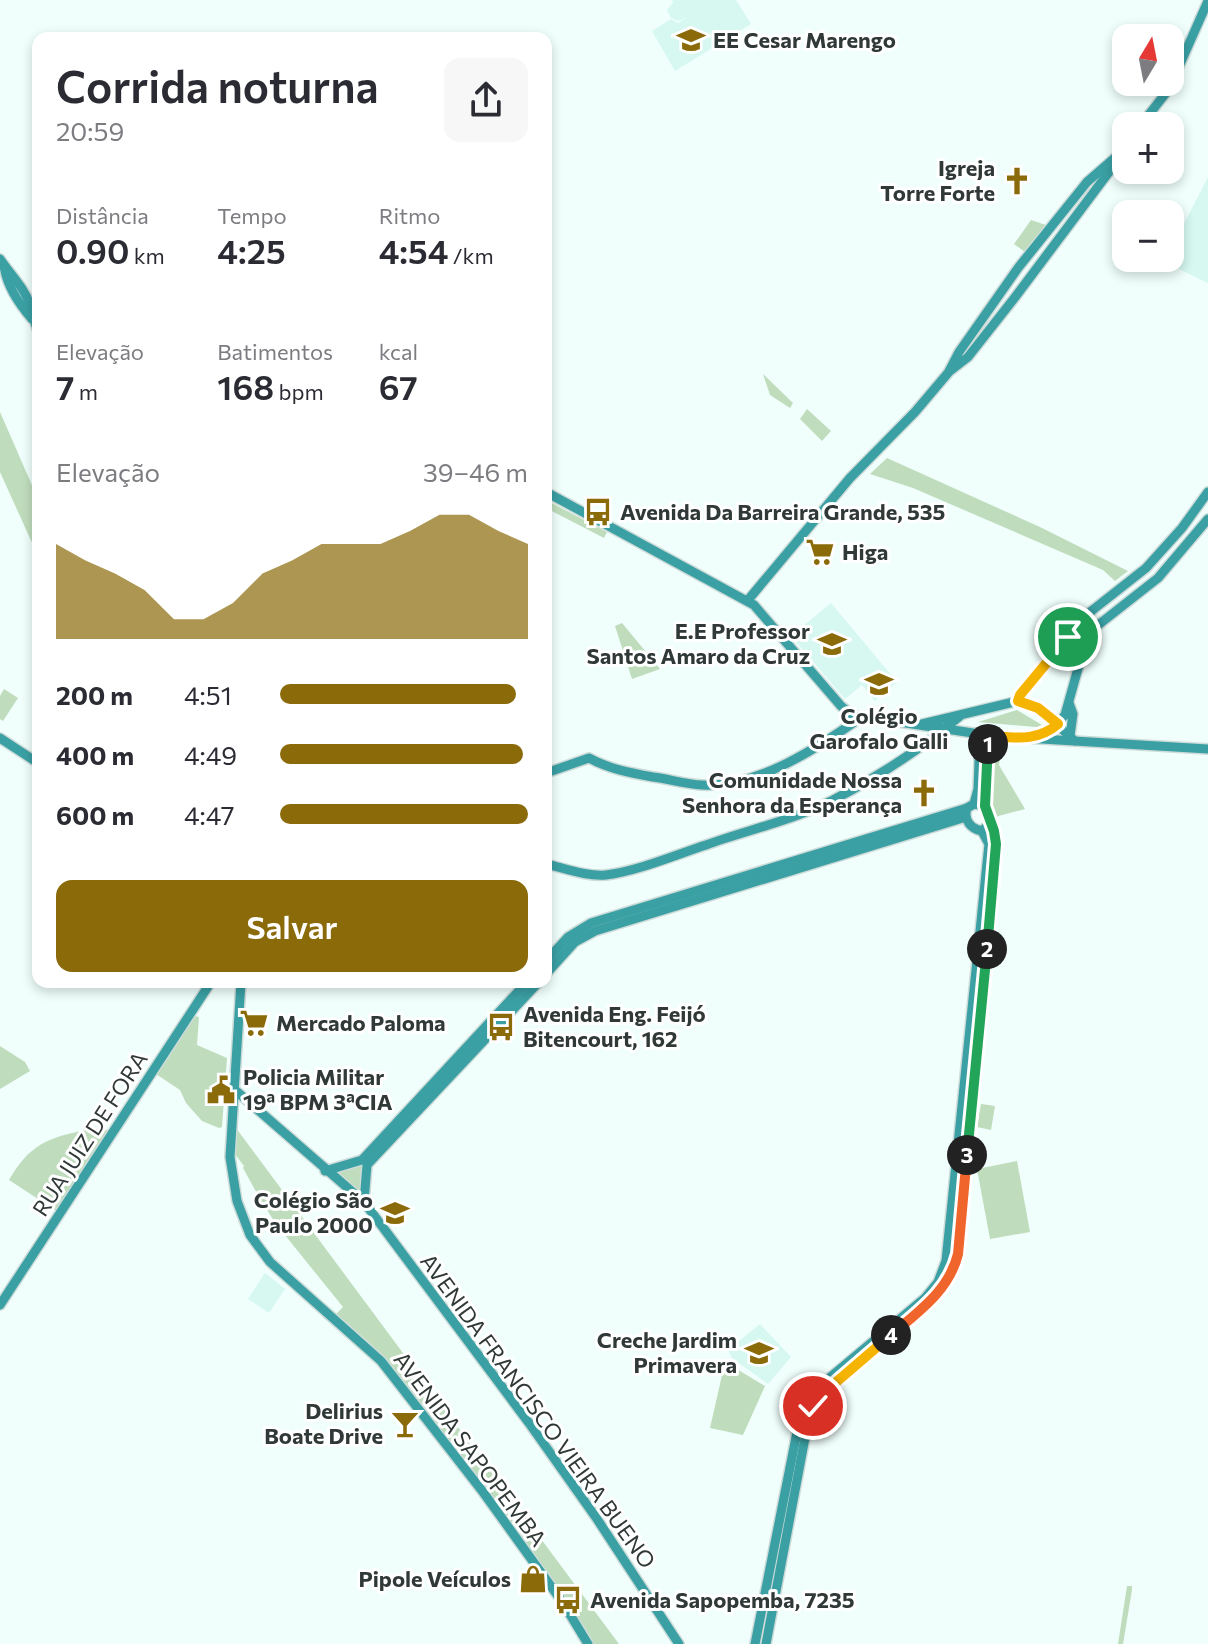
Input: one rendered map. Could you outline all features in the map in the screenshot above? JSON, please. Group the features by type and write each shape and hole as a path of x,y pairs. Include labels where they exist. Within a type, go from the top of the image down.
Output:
{"main road":[{"path":"1151,112 1169,89 1208,1"},
{"path":"948,373 959,352 1018,268 1087,182 1112,160"},
{"path":"748,600 843,485 915,412 948,373 968,357 1112,168"},
{"path":"1058,219 1068,227"},
{"path":"2,262 12,272 26,297 32,319"},
{"path":"1018,701 1076,627 1098,605 1146,568 1182,528 1208,492"},
{"path":"552,495 748,600 852,715 980,735 1073,738 1208,749"},
{"path":"1031,738 1043,735 1058,724 1069,703 1085,639 1094,627 1158,578 1208,519"},
{"path":"918,725 1018,701 1038,708 1073,738"},
{"path":"1069,703 1073,714 1073,738"},
{"path":"552,771 589,758 623,771 699,785 723,784 785,764 815,749 863,716"},
{"path":"552,865 602,875 706,845 831,801 947,729 960,716"},
{"path":"755,1644 805,1402 815,1387 931,1291 946,1261 989,844 982,831 971,826 969,810 978,789 980,735"},
{"path":"766,1644 813,1406 820,1396 938,1294 956,1260 995,856 995,837 985,806 986,748 993,736"},
{"path":"0,738 32,759"},
{"path":"552,954 568,937 591,923 985,806"},
{"path":"552,967 575,942 595,931 969,810"},
{"path":"982,831 988,827 989,819"},
{"name":"RUA JUIZ DE FORA","path":"0,1305 207,988"},
{"name":"AVENIDA SAPOPEMBA","path":"241,988 231,1170 244,1221 259,1249 313,1302 381,1361 483,1492 563,1603 588,1644"},
{"path":"325,1171 362,1160 521,988"},
{"path":"364,1202 367,1165 533,988"},
{"name":"AVENIDA FRANCISCO VIEIRA BUENO","path":"235,1090 364,1202 562,1469 679,1644"}],"shaded area":[{"name":"EE Cesar Marengo","path":"672,0 736,0 751,24 675,71 652,31 671,19 678,23 686,18 678,21 671,18 667,10"},
{"path":"1208,177 1208,283 1184,272 1184,224"},
{"name":"E.E Professor Santos Amaro da Cruz","path":"831,603 897,682 875,701 862,685 845,699 791,636"},
{"path":"265,1273 285,1289 269,1313 248,1299"},
{"name":"Creche Jardim Primavera","path":"760,1324 791,1357 768,1384 732,1358 728,1350"}],"green space":[{"path":"1031,220 1049,226 1025,252 1014,244"},
{"path":"763,374 793,403 790,408 770,395"},
{"path":"807,409 831,431 822,441 800,419"},
{"path":"0,412 32,485 32,543 0,472"},
{"path":"887,458 1040,527 1128,571 1115,581 1103,570 913,488 870,474"},
{"path":"552,503 607,532 604,538 552,511"},
{"path":"622,623 660,669 632,679 615,626"},
{"path":"4,689 18,698 3,721 0,719 0,696"},
{"path":"1017,710 1047,728 978,722"},
{"path":"994,742 1002,742 999,765 1025,809 995,817 988,779"},
{"path":"195,1016 199,1017 197,1045 227,1058 222,1127 219,1128 202,1121 186,1103 180,1090 156,1074"},
{"path":"0,1046 25,1062 30,1071 0,1089"},
{"path":"981,1104 995,1106 991,1130 977,1127"},
{"path":"236,1128 619,1644 592,1644 371,1344 336,1314 343,1307 276,1224 234,1153"},
{"path":"87,1130 108,1130 58,1212 9,1180 24,1158 41,1144"},
{"path":"362,1160 367,1165 364,1202 325,1171"},
{"path":"1017,1161 1030,1232 990,1239 977,1169"},
{"path":"725,1362 765,1386 743,1435 710,1428"},
{"path":"1127,1586 1132,1586 1132,1590 1123,1644 1118,1644"}],"place":[{"name":"EE Cesar Marengo","path":"691,40"},
{"name":"Igreja Torre Forte","path":"1017,181"},
{"name":"Avenida Da Barreira Grande, 535","path":"598,512"},
{"name":"Higa","path":"820,552"},
{"name":"E.E Professor Santos Amaro da Cruz","path":"832,644"},
{"name":"Colégio Garofalo Galli","path":"879,684"},
{"name":"Comunidade Nossa Senhora da Esperança","path":"924,793"},
{"name":"Mercado Paloma","path":"254,1023"},
{"name":"Avenida Eng. Feijó Bitencourt, 162","path":"501,1027"},
{"name":"Policia Militar 19ª BPM 3ªCIA","path":"221,1090"},
{"name":"Colégio São Paulo 2000","path":"395,1213"},
{"name":"Creche Jardim Primavera","path":"759,1353"},
{"name":"Delirius Boate Drive","path":"405,1424"},
{"name":"Pipole Veículos","path":"533,1579"},
{"name":"Avenida Sapopemba, 7235","path":"568,1600"}],"route":[{"path":"813,1406 820,1396 931,1301 954,1267 958,1254 996,844 985,806 986,748 993,736 1031,738 1043,735 1058,724 1038,708 1018,701 1068,637"}]}
